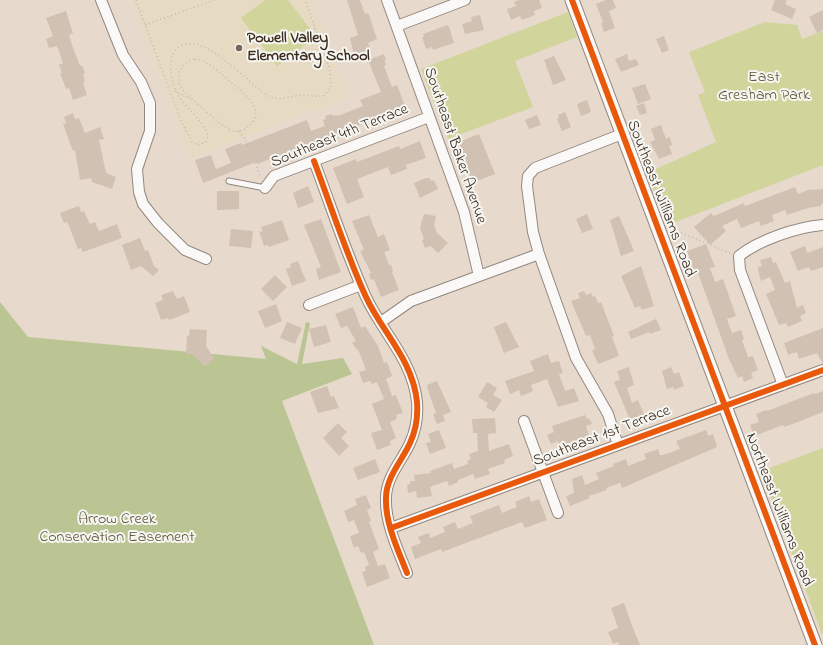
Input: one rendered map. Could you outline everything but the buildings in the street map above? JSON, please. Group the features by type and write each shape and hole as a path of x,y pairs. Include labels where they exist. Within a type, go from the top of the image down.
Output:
{"street":[{"path":"101,0 123,55 140,82 150,103 150,131 137,169 138,186 143,204 158,223 185,250 206,258"},
{"name":"Southeast Baker Avenue","path":"387,0 464,212 479,276"},
{"path":"397,26 465,0"},
{"name":"Southeast Williams Road","path":"572,0 725,406"},
{"name":"Southeast 4th Terrace","path":"265,188 274,176 429,117"},
{"path":"618,445 608,414 576,358 539,254 533,232 527,186 528,176 535,168 622,134"},
{"path":"314,160 361,285 381,322 401,352 412,379 417,401 416,426 410,443 391,477 386,497 391,528 407,573"},
{"path":"783,385 740,270 739,256 750,247 792,232 823,225"},
{"path":"381,322 411,301 539,254"},
{"path":"309,305 361,285"},
{"name":"Southeast 1st Terrace","path":"391,528 544,473 710,410 725,406 823,370"},
{"name":"Northeast Williams Road","path":"725,406 815,645"},
{"path":"524,421 558,513"}],"lane":[{"path":"229,181 265,188"}],"path":[{"path":"136,0 182,123 192,142 198,146 202,145 208,137 207,132 175,92 171,65 172,55 175,50 181,46 189,44 202,47 233,66 263,93 273,98 296,95 316,97 328,93 331,88 330,70 305,0"},
{"path":"145,25 214,0"},
{"path":"239,131 250,125 254,119 254,106 251,100 209,64 195,59 182,65 178,77 181,88 226,128 239,131 244,138 265,188"},
{"path":"175,92 195,101"},
{"path":"658,230 668,227 720,250 739,256"}],"shaded area":[{"name":"Powell Valley Elementary School","path":"131,0 312,0 348,97 190,158"}],"green space":[{"path":"265,0 288,0 311,30 310,41 277,66 241,18"},
{"path":"568,12 577,37 515,61 533,107 448,139 421,69"},
{"name":"East Gresham Park","path":"765,22 797,25 802,39 823,31 823,165 668,225 644,163 650,168 656,169 716,142 698,95 705,92 689,52"},
{"name":"Arrow Creek Conservation Easement","path":"0,302 28,337 266,359 261,346 297,364 306,322 310,323 302,364 343,358 352,374 282,401 374,645 0,645"},
{"path":"823,448 823,634 822,634 761,471"}],"cycle path":[{"path":"572,0 815,645"},
{"path":"314,161 345,246 366,297 410,373 414,387 417,402 415,428 407,450 391,476 386,498 386,507 390,527 407,573"},
{"path":"391,528 823,370"}],"place":[{"name":"Powell Valley Elementary School","path":"239,48"}]}
